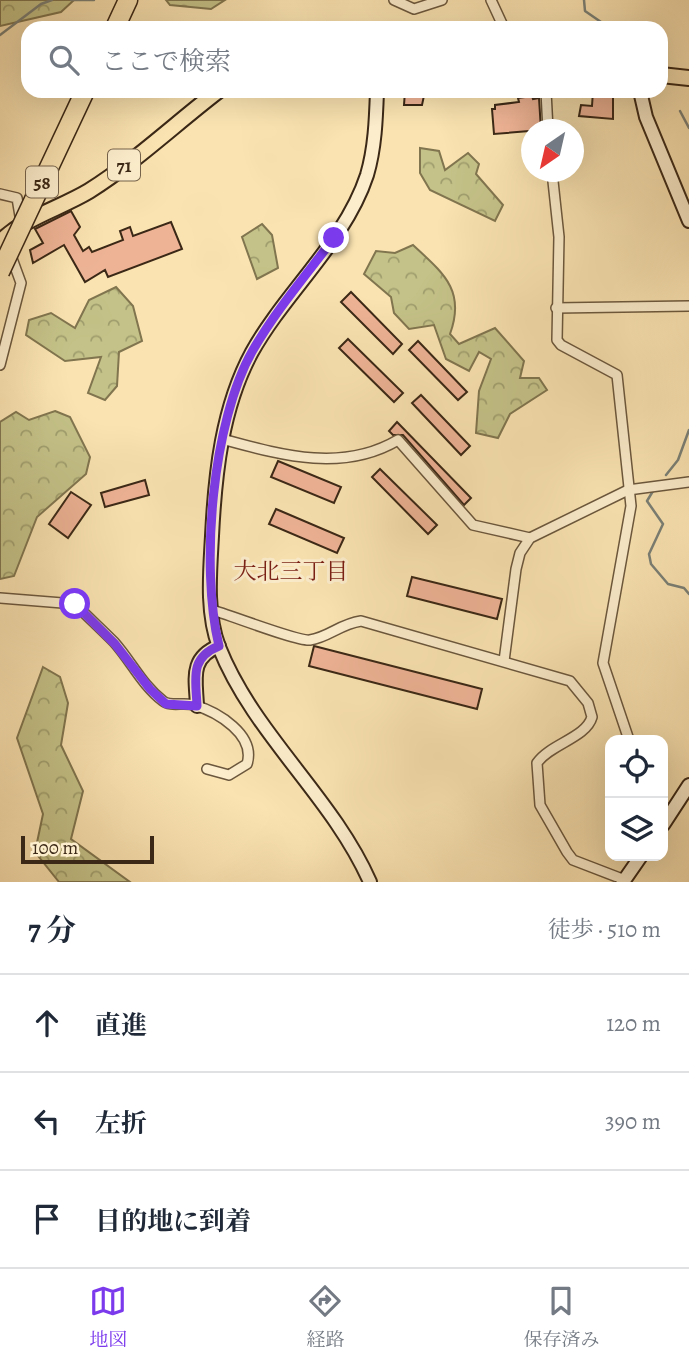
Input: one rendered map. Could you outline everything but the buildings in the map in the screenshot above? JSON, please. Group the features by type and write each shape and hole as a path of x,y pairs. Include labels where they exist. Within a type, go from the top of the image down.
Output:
{"highway":[{"path":"118,21 128,0"},
{"name":"58","path":"0,272 82,98"}],"main road":[{"path":"668,76 689,78"},
{"name":"71","path":"2,240 21,224 88,191 162,138 210,98"}],"street":[{"path":"394,0 414,9 442,0"},
{"path":"491,0 500,21"},
{"path":"370,882 348,838 259,718 219,646 210,583 222,439 234,394 253,351 334,238 357,199 367,174 375,136 377,98"},
{"path":"546,98 547,119"},
{"path":"642,98 646,117 689,221"},
{"path":"553,182 559,237 557,340 561,345 617,375 631,506 603,663 627,735"},
{"path":"0,194 17,198 21,224"},
{"path":"0,366 21,283 2,240"},
{"path":"556,307 689,306"},
{"path":"222,439 280,455 344,460 374,452 398,439 473,525 530,538"},
{"path":"504,661 516,569 520,553 530,538 628,490 689,482"},
{"path":"0,598 75,604 115,644 150,689 166,704 197,706 237,730 245,740 250,755 247,764 229,775 207,769"},
{"path":"212,610 251,621 290,638 309,640 342,624 361,621 570,681 588,703 592,717 590,724 551,749 537,764 540,806 573,860 624,881 638,861"},
{"path":"197,706 196,673 200,659 204,652 219,646"},
{"path":"668,817 689,785"}],"green space":[{"path":"0,0 74,0 61,12 0,26"},
{"path":"166,0 225,0 211,9 170,5"},
{"path":"420,148 439,151 445,170 468,153 479,164 476,174 503,205 495,221 430,190 420,173"},
{"path":"262,224 272,235 278,268 257,279 242,237"},
{"path":"413,245 449,284 455,305 450,334 459,344 495,328 524,361 520,378 539,378 547,390 510,414 498,438 476,433 479,391 491,359 479,352 469,371 446,359 434,325 409,329 394,313 391,297 364,274 376,251 395,253"},
{"path":"116,287 133,306 142,341 119,352 117,386 105,400 88,393 101,357 65,361 26,335 29,320 51,313 75,328 89,300"},
{"path":"55,411 70,417 90,457 86,474 37,517 14,576 0,579 0,422 16,412 29,420"},
{"path":"43,667 60,677 68,703 61,745 83,791 71,839 130,882 59,882 35,852 43,814 17,738"}],"waterway":[{"path":"0,35 41,4 52,0"},
{"path":"71,0 94,0"},
{"path":"584,0 585,11 600,21"},
{"path":"680,111 689,128"},
{"path":"666,475 678,460 689,430"},
{"path":"653,491 647,501 663,524 649,554 651,564 668,584 684,588 689,594"}],"district":[{"name":"大北三丁目","path":"291,571"}],"route":[{"path":"75,604 115,644 150,689 166,704 197,706 196,673 200,659 204,652 219,646 214,627 210,583 213,522 222,439 234,394 242,372 266,330 334,238"}]}
